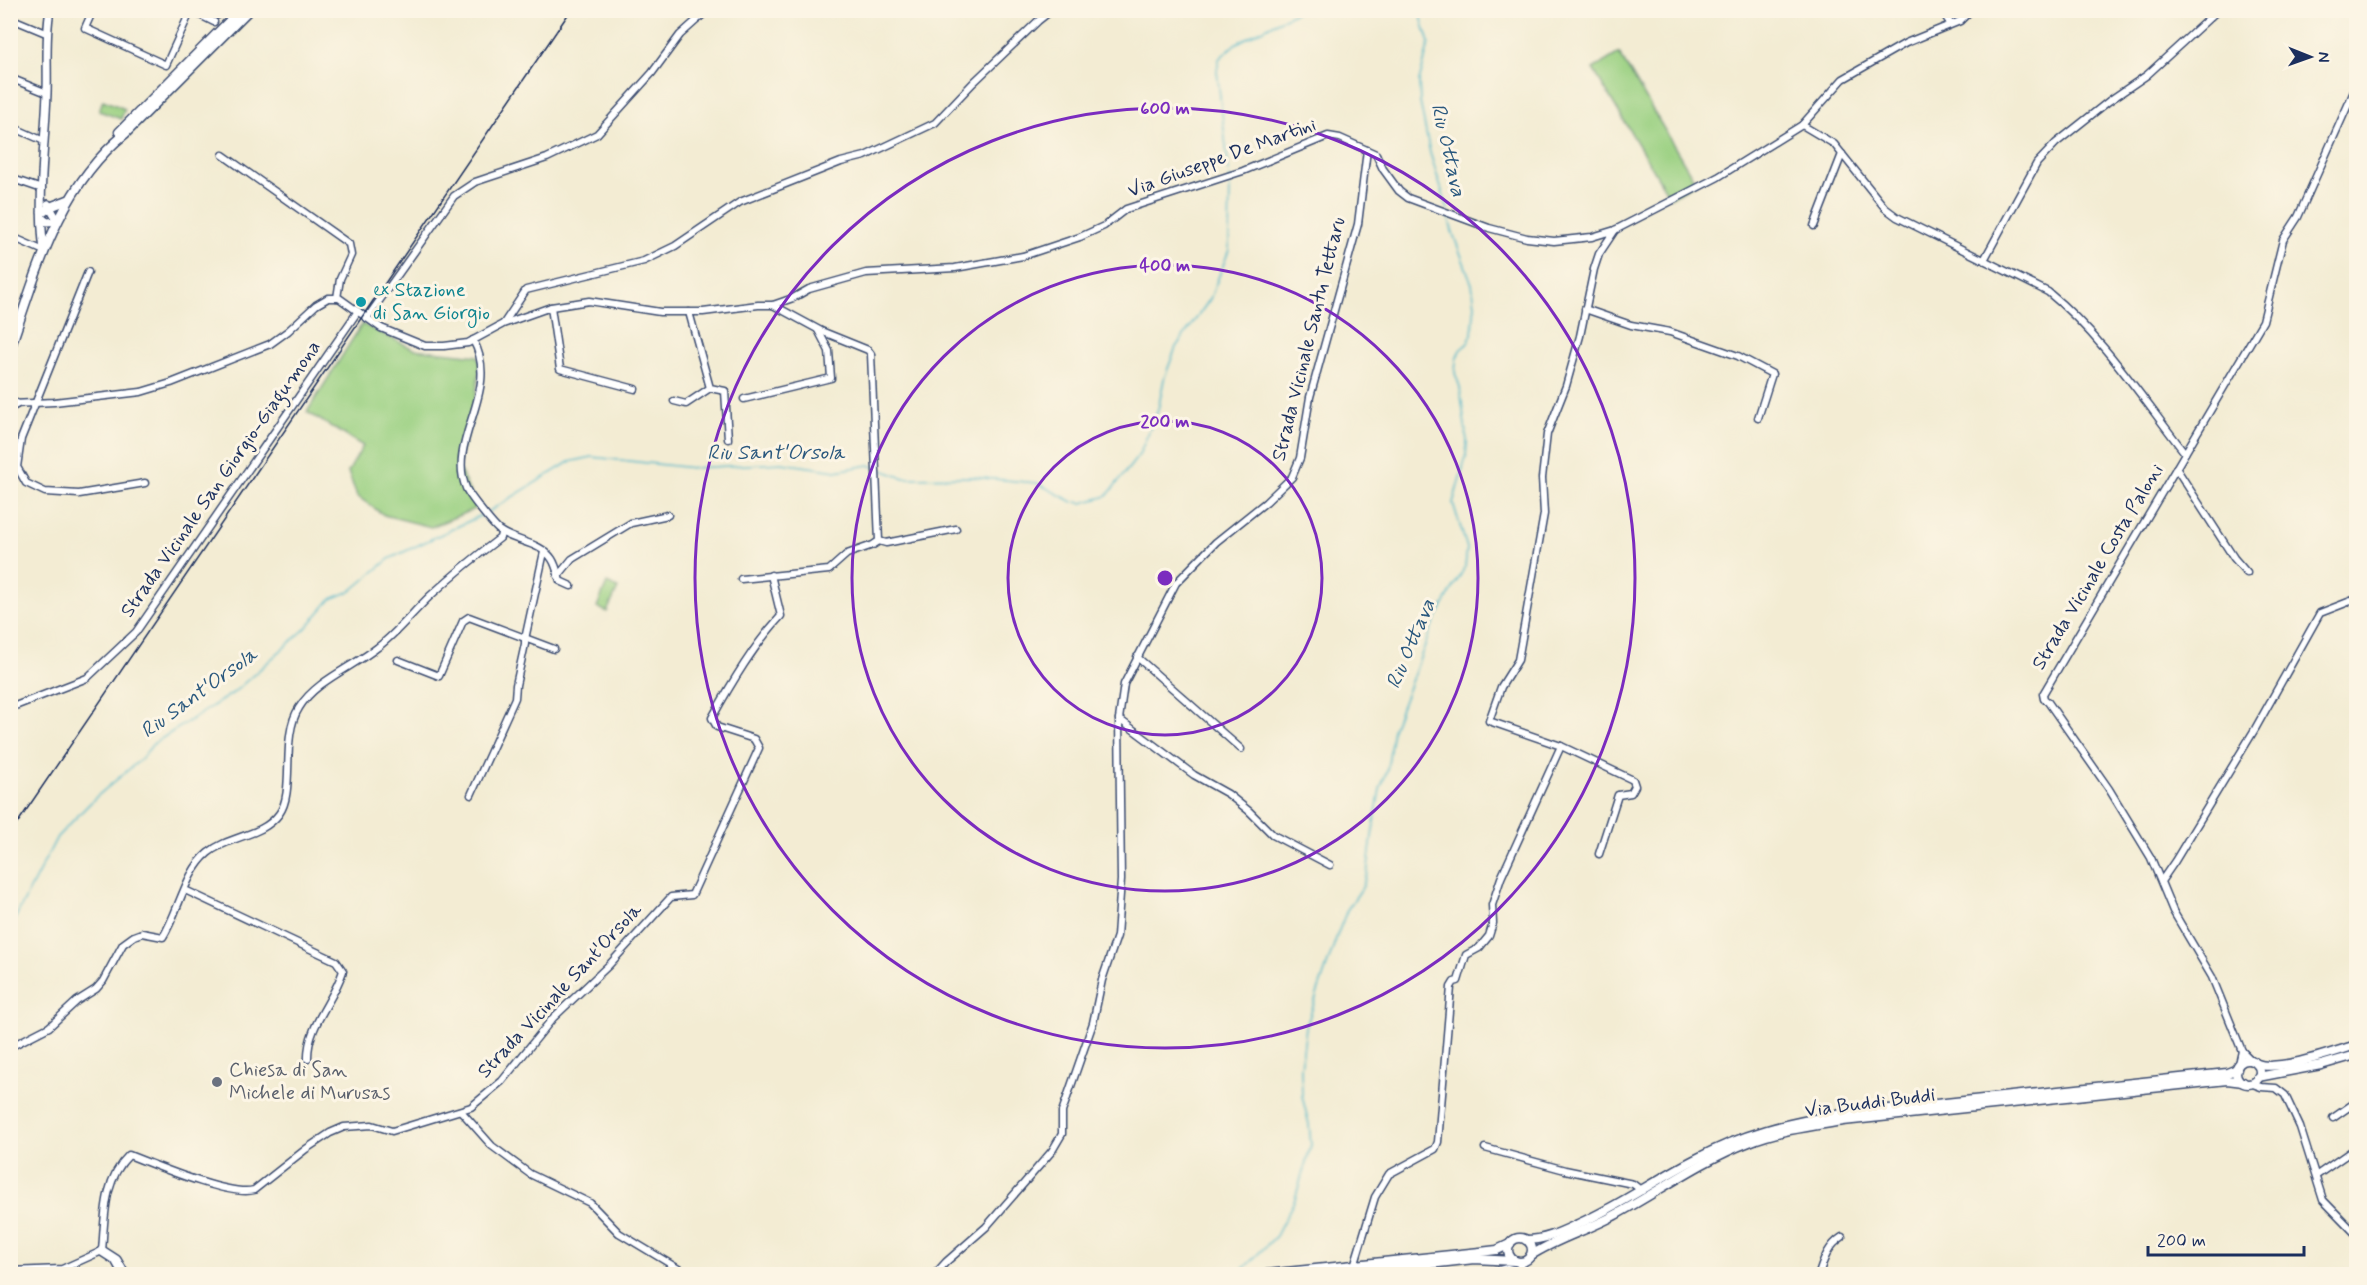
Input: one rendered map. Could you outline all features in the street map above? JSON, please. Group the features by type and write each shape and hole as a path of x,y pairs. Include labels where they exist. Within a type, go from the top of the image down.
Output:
{"main road":[{"path":"10,349 44,251 68,200 121,130 240,10"},
{"path":"108,147 125,134 249,10"},
{"path":"42,216 50,207 68,200"},
{"path":"2356,1045 2320,1056 2270,1066 2244,1060 2238,1067 2237,1077 2246,1083 2258,1077 2321,1065 2356,1055"},
{"path":"2254,1062 2259,1070 2258,1077"},
{"name":"Via Buddi Buddi","path":"1526,1240 1538,1240 1559,1233 1612,1209 1694,1160 1748,1134 1789,1122 1842,1114 2227,1073 2238,1067"},
{"name":"Via Buddi Buddi","path":"1530,1256 1542,1248 1615,1215 1697,1166 1750,1141 1791,1129 1843,1121 2227,1080 2246,1083"},
{"path":"1267,1275 1497,1250 1517,1239 1526,1240 1532,1249 1530,1256 1519,1267"},
{"path":"1510,1244 1508,1252 1519,1267"},
{"path":"102,1251 116,1260 124,1275"},
{"path":"1341,1275 1474,1259 1519,1267"}],"street":[{"path":"10,236 44,251 42,189 47,93 46,33 50,10"},
{"path":"95,10 86,28 166,65 191,11 216,18 207,10"},
{"path":"368,318 454,196 475,182 547,158 597,134 652,73 680,36 708,10"},
{"path":"503,324 526,290 644,261 675,246 740,202 841,162 866,156 935,123 973,83 1052,10"},
{"path":"1941,10 1950,23"},
{"name":"Via Giuseppe De Martini","path":"337,298 381,328 425,346 444,346 473,340 503,324 551,308 589,301 660,312 773,305 809,290 866,273 955,268 1023,256 1080,237 1104,226 1126,209 1242,171 1328,136 1340,138 1376,154 1383,169 1399,191 1408,198 1517,235 1554,241 1592,237 1615,230 1718,177 1802,125 1843,80 1906,43 1950,23 1960,21 1971,10"},
{"path":"1984,260 2037,163 2056,143 2109,101 2147,75 2218,10"},
{"path":"10,18 46,33"},
{"path":"10,78 47,93"},
{"name":"Strada Vicinale Costa Paloni","path":"2254,1062 2242,1051 2212,977 2173,911 2151,858 2109,789 2044,699 2043,694 2263,321 2283,240 2298,217 2356,87"},
{"path":"1802,125 1824,137 1842,154 1885,208 1897,217 2048,292 2075,315 2185,453"},
{"path":"10,126 44,141"},
{"name":"Strada Vicinale Santu Tettaru","path":"935,1275 946,1262 986,1227 1052,1151 1062,1134 1062,1112 1093,1023 1102,980 1117,936 1121,880 1119,719 1124,684 1176,583 1216,542 1266,502 1292,477 1300,458 1310,397 1358,224 1367,150"},
{"path":"1814,226 1842,154"},
{"path":"12,405 141,392 171,383 259,349 288,331 316,305 328,298 337,298 340,279 351,255 349,244 223,155"},
{"path":"10,178 42,189 58,221 47,222 42,216"},
{"path":"1599,854 1618,795 1631,793 1635,786 1633,780 1562,746 1489,721 1501,687 1518,660 1544,514 1542,478 1547,434 1566,386 1580,336 1596,262 1615,230"},
{"path":"88,272 21,439 17,467 26,483 45,492 79,495 145,483"},
{"path":"773,305 818,329 868,350 872,354 879,541"},
{"path":"551,308 560,369 635,389"},
{"path":"1585,309 1631,325 1670,332 1738,356 1772,374 1758,418"},
{"name":"Strada Vicinale San Giorgio-Giagumona","path":"10,708 87,678 136,633 358,311"},
{"path":"689,312 710,388"},
{"path":"744,399 831,378 829,351 818,329"},
{"path":"473,340 480,353 482,377 464,445 461,470 466,489 501,533 544,552 552,558 560,581 571,586"},
{"path":"674,401 686,404 710,388 725,391 728,439"},
{"path":"2176,468 2234,558 2247,573"},
{"path":"558,576 572,559 631,522 668,515"},
{"path":"741,579 829,570 847,554 879,541 886,543 956,529"},
{"path":"10,1047 49,1027 77,1001 96,989 123,945 134,936 142,933 163,937 193,873 207,854 221,844 264,829 280,813 285,800 289,740 293,718 300,705 314,689 380,646 431,596 500,538 501,533"},
{"path":"471,795 515,698 544,552"},
{"name":"Strada Vicinale Sant'Orsola","path":"102,1251 106,1197 121,1162 129,1155 223,1188 247,1192 254,1190 330,1133 344,1128 372,1125 392,1131 471,1107 502,1081 553,1018 609,965 671,897 692,895 759,748 754,739 717,727 712,718 758,643 773,622 781,616 771,575"},
{"path":"2162,880 2255,729 2320,613 2356,598"},
{"path":"398,660 440,676 463,621 469,617 554,649"},
{"path":"1137,657 1241,749"},
{"path":"1119,719 1194,775 1228,794 1273,835 1330,865"},
{"path":"1354,1266 1375,1197 1389,1174 1435,1149 1438,1142 1451,987 1454,982 1458,981 1466,955 1479,948 1489,936 1493,923 1492,905 1501,878 1562,746"},
{"path":"185,890 336,961 343,971 338,985 311,1034 308,1059"},
{"path":"2238,1067 2242,1051"},
{"path":"2246,1083 2276,1088 2285,1095 2300,1127 2323,1200 2356,1234"},
{"path":"2333,1118 2356,1102"},
{"path":"461,1111 492,1146 530,1174 590,1203 619,1233 687,1275"},
{"path":"1485,1148 1565,1170 1633,1184 1642,1191"},
{"path":"2317,1175 2356,1148"},
{"path":"1819,1275 1826,1252 1842,1236"},
{"path":"10,1270 62,1269 102,1251"},
{"path":"1409,1275 1414,1266"},
{"path":"1483,1275 1519,1267"}],"green space":[{"path":"1619,53 1696,183 1670,198 1593,69"},
{"path":"103,100 125,109 121,119 99,111"},
{"path":"362,324 414,349 478,356 480,364 472,421 457,464 477,508 431,527 384,515 357,496 348,472 363,446 307,412"},
{"path":"607,583 618,588 607,612 597,607"}],"waterway":[{"name":"Riu Sant'Orsola","path":"1229,172 1217,71 1219,59 1235,44 1300,10"},
{"name":"Riu Ottava","path":"1419,10 1429,43 1419,82 1420,102 1430,153 1448,210"},
{"name":"Riu Sant'Orsola","path":"1076,502 1082,503 1107,496 1139,455 1158,410 1164,379 1176,347 1210,299 1229,250 1230,177"},
{"name":"Riu Ottava","path":"1238,1274 1276,1236 1295,1199 1311,1145 1309,1124 1302,1096 1301,1068 1306,1027 1347,910 1362,888 1367,874 1380,789 1387,771 1393,729 1433,624 1465,567 1467,548 1453,503 1466,457 1467,441 1460,387 1455,373 1460,350 1468,343 1472,334 1475,305 1472,284 1448,215"},
{"name":"Riu Sant'Orsola","path":"488,512 569,462 592,457 693,468 782,463 836,471 869,465 874,467"},
{"name":"Riu Sant'Orsola","path":"879,469 904,478 972,477 1037,483 1073,502"},
{"name":"Riu Sant'Orsola","path":"10,928 57,837 95,798 141,759 153,744 233,693 305,629 331,599 351,591 389,559 482,515"}],"railway":[{"path":"10,834 571,10"}],"place":[{"name":"ex Stazione di San Giorgio","path":"361,302"},
{"name":"Chiesa di San Michele di Murusas","path":"217,1082"}]}
